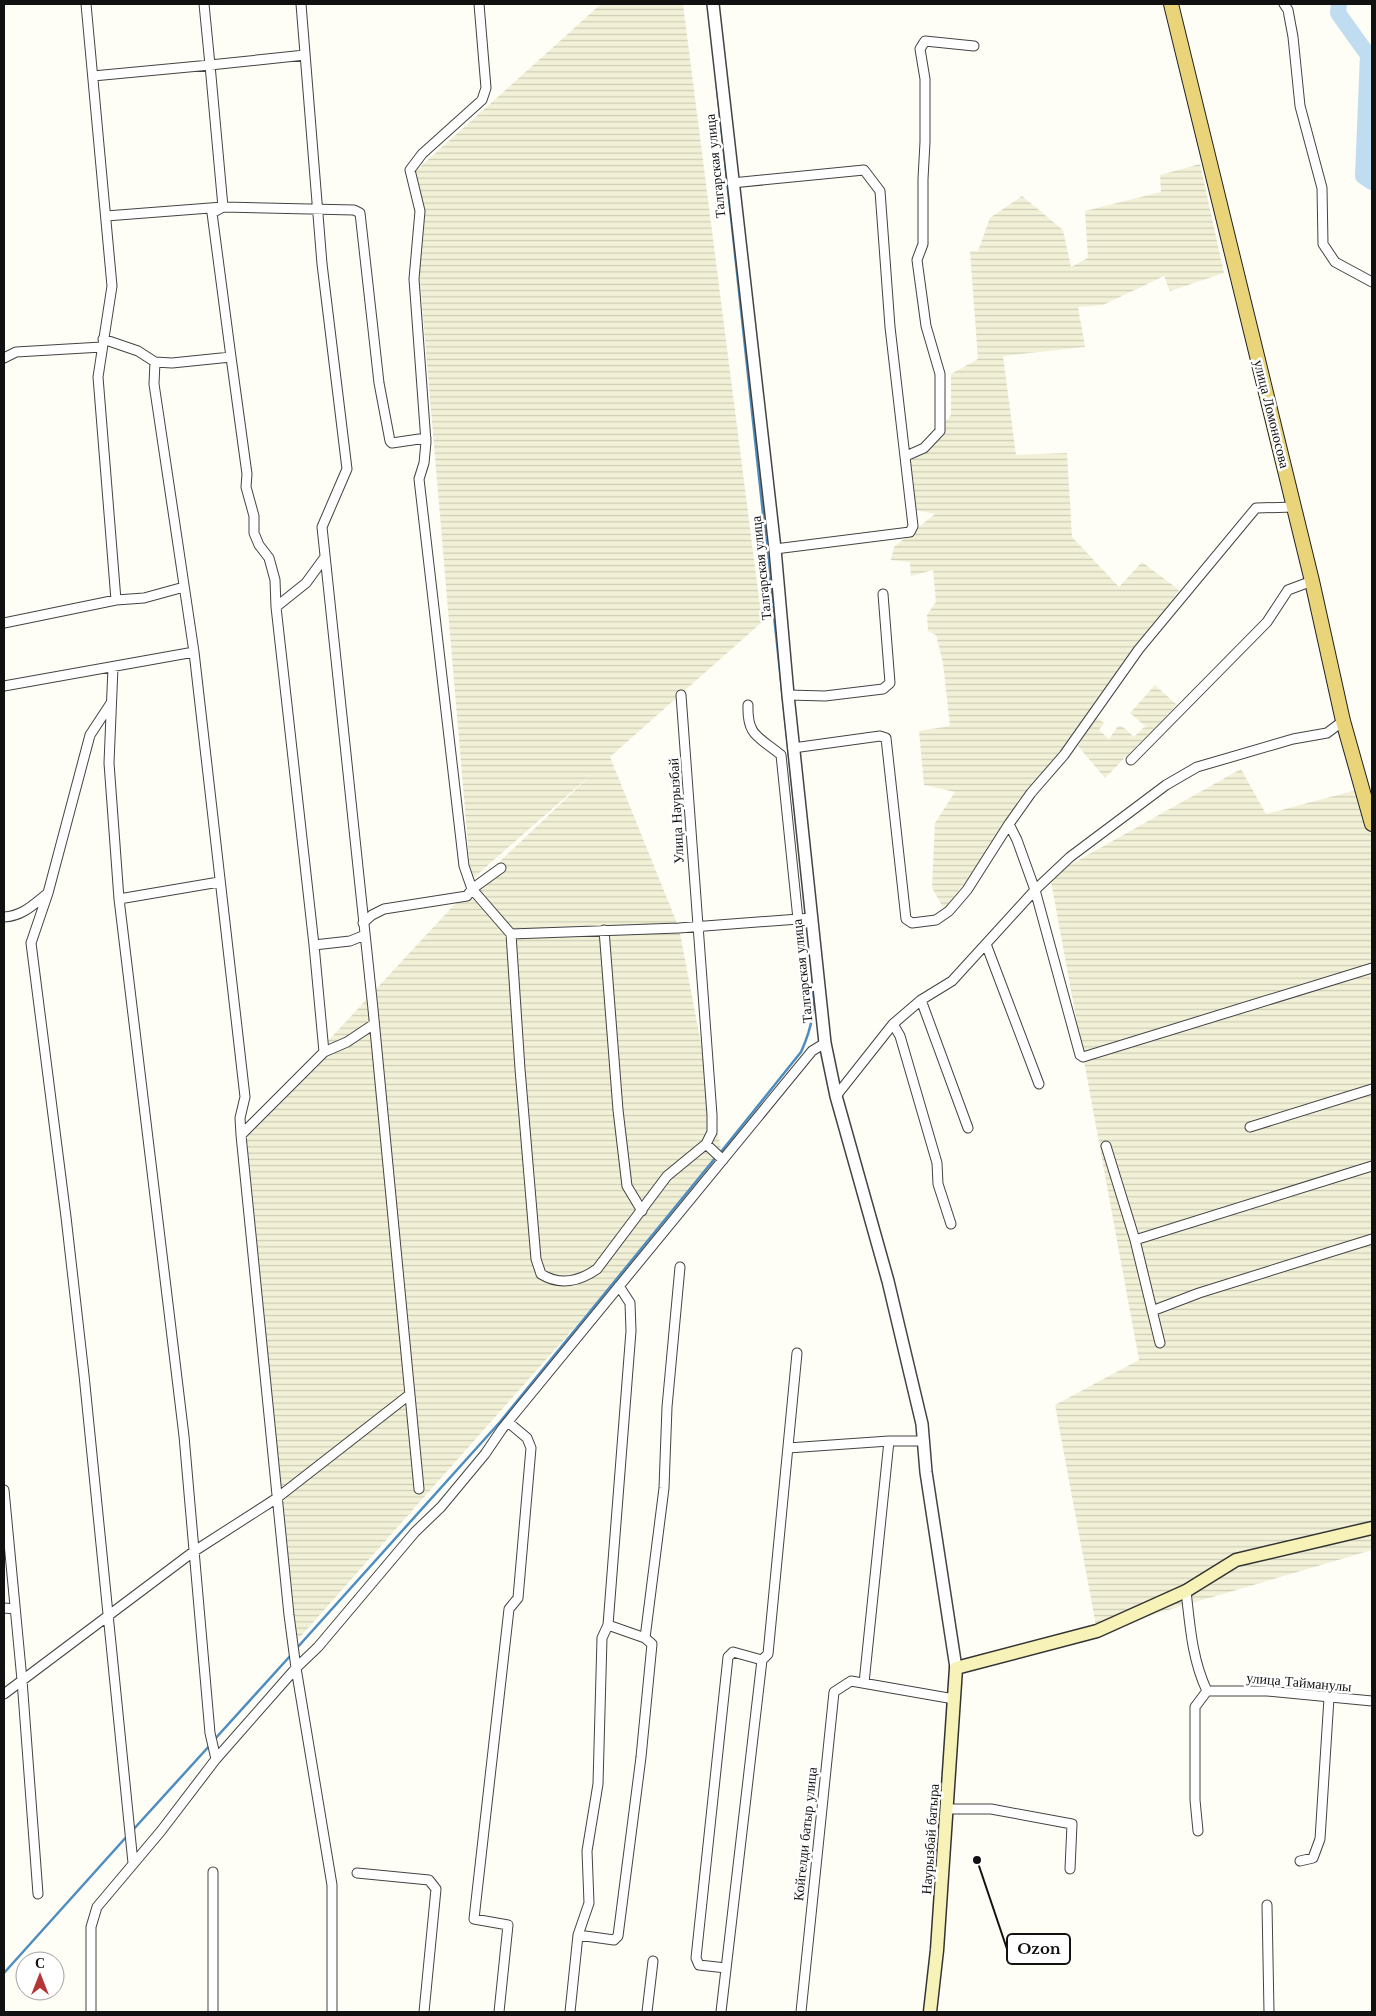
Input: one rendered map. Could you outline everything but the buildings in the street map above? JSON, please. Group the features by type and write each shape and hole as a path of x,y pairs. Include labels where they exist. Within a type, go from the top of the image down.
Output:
{"main road":[{"name":"улица Ломоносова","path":"1171,4 1312,581 1343,721 1372,824"},
{"path":"956,1668 1098,1631 1186,1591 1236,1560 1372,1528"},
{"name":"Наурызбай батыра","path":"930,2012 956,1668"}],"street":[{"path":"86,4 112,286 98,377 116,600"},
{"path":"204,4 223,207"},
{"path":"301,4 322,264 347,469 322,527 374,1024 419,1489"},
{"path":"479,4 486,88 482,100 422,154 410,170 420,211 414,279 426,438 424,463 419,479 464,866 472,889 511,934 536,1259 541,1274 553,1281 584,1278 597,1269 667,1176 706,1144 720,1157"},
{"name":"Талгарская улица","path":"713,4 775,550 806,919 825,1043 836,1096 888,1281 922,1424 926,1472 956,1668"},
{"path":"1284,4 1288,10 1293,37 1300,106 1322,188 1323,244 1335,262 1372,282"},
{"path":"906,456 924,448 940,431 940,374 926,326 917,260 923,244 922,179 926,142 925,79 920,49 925,41 974,46"},
{"path":"93,76 305,55"},
{"path":"732,183 864,170 880,191 890,327 913,526 910,532 775,550"},
{"path":"106,216 223,207 354,210 360,213 379,383 390,441 392,443 426,438"},
{"path":"223,207 212,213 247,474 246,487 254,516 254,532 259,544 269,558 274,580 324,1052"},
{"path":"4,358 16,352 103,343 138,351 155,362 172,363 231,357"},
{"path":"155,362 154,384 194,652 245,1097 240,1118 241,1135 294,1657 332,1886 332,2012"},
{"path":"793,748 880,736 886,738 906,918 909,922 936,920 949,911 967,890 1009,824 1031,793 1064,755 1138,649 1256,508 1294,507"},
{"path":"276,607 306,583 325,557"},
{"path":"1131,760 1267,622 1288,590 1312,581"},
{"path":"4,623 116,600 144,598 184,588"},
{"path":"788,695 825,696 883,689 890,683 883,594"},
{"path":"4,686 194,652"},
{"path":"113,667 109,763 120,899 184,1436 193,1552 216,1760"},
{"name":"Улица Наурызбай","path":"681,695 712,1132 706,1144"},
{"path":"111,703 90,735 48,893 31,943 66,1217 109,1614 133,1863"},
{"path":"511,934 806,919 781,755 750,730 748,704"},
{"path":"836,1096 894,1024 921,1000 952,981 1035,890 1070,857 1166,785 1197,767 1293,739 1327,733 1343,721"},
{"path":"1009,824 1018,840 1035,890 1080,1055 1083,1057 1372,968"},
{"path":"363,923 372,915 384,909 467,896 472,889 501,868"},
{"path":"120,899 219,882"},
{"path":"4,917 15,916 26,911 48,893"},
{"path":"604,930 618,1110 627,1186 642,1211"},
{"path":"314,945 350,941 364,935"},
{"path":"986,944 1039,1084"},
{"path":"921,1000 968,1128"},
{"path":"241,1135 324,1052 347,1042 374,1024"},
{"path":"894,1024 900,1036 938,1163 938,1184 951,1224"},
{"path":"91,2012 91,1927 97,1907 216,1760 296,1668 318,1648 415,1532 441,1507 720,1157 812,1051 825,1043"},
{"path":"1250,1127 1372,1089"},
{"path":"1106,1146 1135,1240 1160,1343"},
{"path":"1135,1240 1372,1166"},
{"path":"1152,1311 1372,1238"},
{"path":"645,1638 664,1488 668,1407 680,1267"},
{"path":"570,2012 578,1935 589,1903 588,1851 598,1784 602,1638 608,1625 631,1331 630,1303 619,1286"},
{"path":"721,2012 762,1660 768,1654 796,1353"},
{"path":"4,1694 193,1552 278,1498 409,1395"},
{"path":"499,2012 508,1926 474,1919 509,1609 518,1598 531,1448 527,1438 508,1422"},
{"path":"889,1441 864,1683 954,1699"},
{"path":"788,1448 889,1441 924,1441"},
{"path":"4,1490 22,1680 38,1894"},
{"path":"1186,1591 1192,1648 1198,1672 1207,1691 1195,1707 1195,1800 1198,1831"},
{"path":"4,1608 15,1610"},
{"path":"578,1935 614,1940 618,1936 642,1757 652,1644 645,1638 608,1625"},
{"path":"726,1968 700,1964 696,1958 728,1657 733,1652 762,1660"},
{"name":"Койгелди батыр улица","path":"801,2012 834,1692 851,1681 864,1683"},
{"name":"улица Тайманулы","path":"1207,1691 1267,1691 1372,1701"},
{"path":"1300,1861 1313,1858 1320,1839 1329,1698"},
{"path":"946,1810 991,1810 1072,1824 1070,1869"},
{"path":"213,1872 213,2012"},
{"path":"357,1873 429,1880 436,1889 424,2012"},
{"path":"1267,1905 1269,2012"},
{"path":"647,2012 653,1961"}],"green space":[{"path":"601,4 683,4 762,622 610,757 679,928 723,1160 293,1645 241,1135 453,906 592,774 471,880 411,175"},
{"path":"1200,164 1224,273 1170,291 1164,276 1103,305 1078,307 1085,347 1003,356 1016,455 1067,453 1072,537 1119,587 1142,562 1179,590 1064,755 944,909 932,888 935,823 955,792 924,785 919,731 950,726 943,663 936,635 928,631 927,615 936,602 933,570 911,576 910,562 891,560 894,547 935,514 910,509 911,461 951,415 951,374 978,359 970,251 978,251 990,218 1022,196 1063,230 1071,267 1088,258 1085,211 1161,192 1160,175"},
{"path":"1155,685 1177,705 1105,778 1078,746 1096,717 1104,723 1099,730 1109,739 1118,726 1123,727 1134,737 1144,727 1147,728 1130,713"},
{"path":"1241,769 1266,814 1364,788 1372,816 1372,1550 1097,1631 1055,1405 1139,1360 1050,876"}],"waterway":[{"path":"1339,4 1338,13 1368,55 1363,176 1372,182"},
{"path":"717,87 796,820"},
{"path":"720,1153 801,1052 811,1025 814,1003 810,952"},
{"path":"296,1649 500,1422 716,1157"},
{"path":"214,1740 291,1655"},
{"path":"132,1831 211,1744"},
{"path":"4,1973 128,1835"}],"place":[{"name":"Ozon","path":"977,1860"}]}
